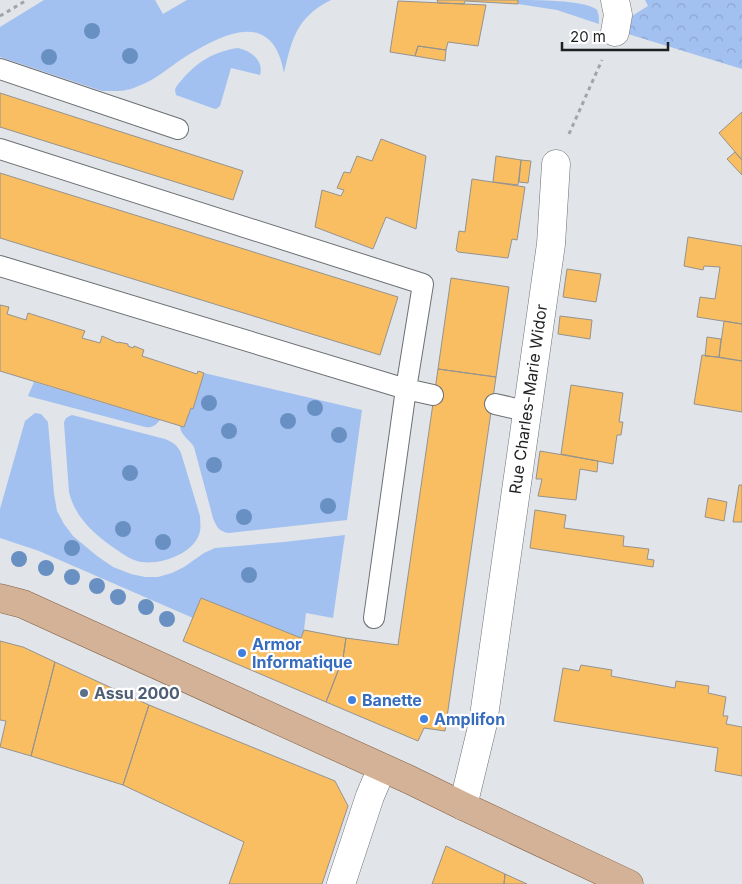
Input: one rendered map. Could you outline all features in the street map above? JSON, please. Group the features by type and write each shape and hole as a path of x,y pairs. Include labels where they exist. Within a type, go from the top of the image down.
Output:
{"main road":[{"path":"0,598 23,604 410,780 629,884"}],"street":[{"path":"615,32 618,15 616,0"},
{"name":"Rue Charles-Marie Widor","path":"463,806 483,723 551,244 556,164"},
{"path":"342,884 370,796 382,768"}],"lane":[{"path":"0,69 178,129"},
{"path":"0,149 423,284 406,389 374,618"},
{"path":"0,266 406,389 433,395"},
{"path":"495,404 526,411"}],"path":[{"path":"0,16 27,0"},
{"path":"556,164 615,32"}],"green space":[{"path":"44,0 155,0 163,14 187,0 331,0 303,21 293,39 284,73 278,53 270,40 259,34 246,32 217,39 151,80 132,89 102,91 0,57 0,27"},
{"path":"518,0 559,1 589,6 597,10 599,24 557,10 518,4"},
{"path":"645,0 742,0 742,69 628,34 632,16 648,6"},
{"path":"238,48 247,51 255,57 260,65 260,75 231,68 220,106 216,109 212,108 176,95 176,87 196,66 211,56"},
{"path":"204,373 362,410 347,520 229,533 218,528 213,518 194,447 180,429 180,426 184,427 191,408 193,409"},
{"path":"34,382 160,420 153,426 145,427 28,396"},
{"path":"35,413 41,414 48,422 57,511 73,536 97,556 113,567 131,574 158,577 184,567 215,548 345,535 333,618 306,613 301,638 201,598 193,618 39,551 0,538 0,509 25,421"},
{"path":"72,415 165,439 177,446 181,453 200,516 200,531 197,539 191,546 184,552 165,560 155,562 137,561 109,545 87,526 76,510 69,492 64,423 66,418"}],"building":[{"path":"437,0 518,0 518,4 465,1 464,4 438,3"},
{"path":"398,1 486,5 478,46 448,42 446,50 418,46 415,56 390,52"},
{"path":"418,46 446,50 445,61 415,56"},
{"path":"0,93 243,171 233,200 0,127"},
{"path":"742,112 742,160 719,133"},
{"path":"381,139 426,156 416,229 386,217 373,249 315,227 322,190 341,196 344,190 337,188 344,172 350,173 357,156 372,161"},
{"path":"735,152 742,160 742,175 727,159"},
{"path":"496,156 521,160 518,185 493,182"},
{"path":"521,160 531,161 528,183 519,182"},
{"path":"0,173 398,297 380,355 0,238"},
{"path":"472,179 525,187 517,240 512,239 508,258 458,252 456,250 459,231 465,232"},
{"path":"688,237 742,246 742,324 697,317 700,297 715,299 720,267 704,266 703,270 684,266"},
{"path":"567,269 601,274 596,302 563,297"},
{"path":"451,278 509,287 496,377 438,369"},
{"path":"0,305 9,307 7,314 26,320 28,313 85,331 82,338 100,343 102,336 118,343 128,344 128,346 133,348 134,346 144,350 142,356 197,374 198,371 204,373 193,409 191,408 184,427 0,371"},
{"path":"560,316 592,320 590,339 558,334"},
{"path":"724,321 742,324 742,361 719,357"},
{"path":"707,337 721,339 719,357 705,356"},
{"path":"702,355 742,361 742,412 694,404"},
{"path":"438,369 496,377 445,731 424,728 418,741 326,702 343,658 346,638 398,645"},
{"path":"571,385 623,393 619,422 623,422 621,435 617,435 613,464 561,454"},
{"path":"540,451 598,461 597,472 580,469 576,500 538,496 542,479 536,479"},
{"path":"739,485 742,485 742,522 733,522"},
{"path":"708,498 727,502 724,521 705,517"},
{"path":"535,510 566,515 564,528 624,536 623,546 649,549 647,559 654,560 653,567 530,548"},
{"path":"201,598 301,638 304,630 346,638 343,658 326,702 183,641"},
{"path":"0,641 23,647 55,662 31,756 0,747 6,721 0,720"},
{"path":"55,662 149,705 123,785 31,756"},
{"path":"581,665 612,670 611,676 675,688 676,681 709,686 708,693 726,697 723,716 728,716 726,724 742,727 742,776 715,771 718,748 554,721 563,668 579,671"},
{"path":"149,705 335,781 348,806 322,884 229,884 244,842 123,785"},
{"path":"446,846 505,874 504,884 432,884"},
{"path":"505,874 527,884 504,884"}],"place":[{"name":"Armor Informatique","path":"242,653"},
{"name":"Assu 2000","path":"84,693"},
{"name":"Banette","path":"352,700"},
{"name":"Amplifon","path":"424,719"}]}
